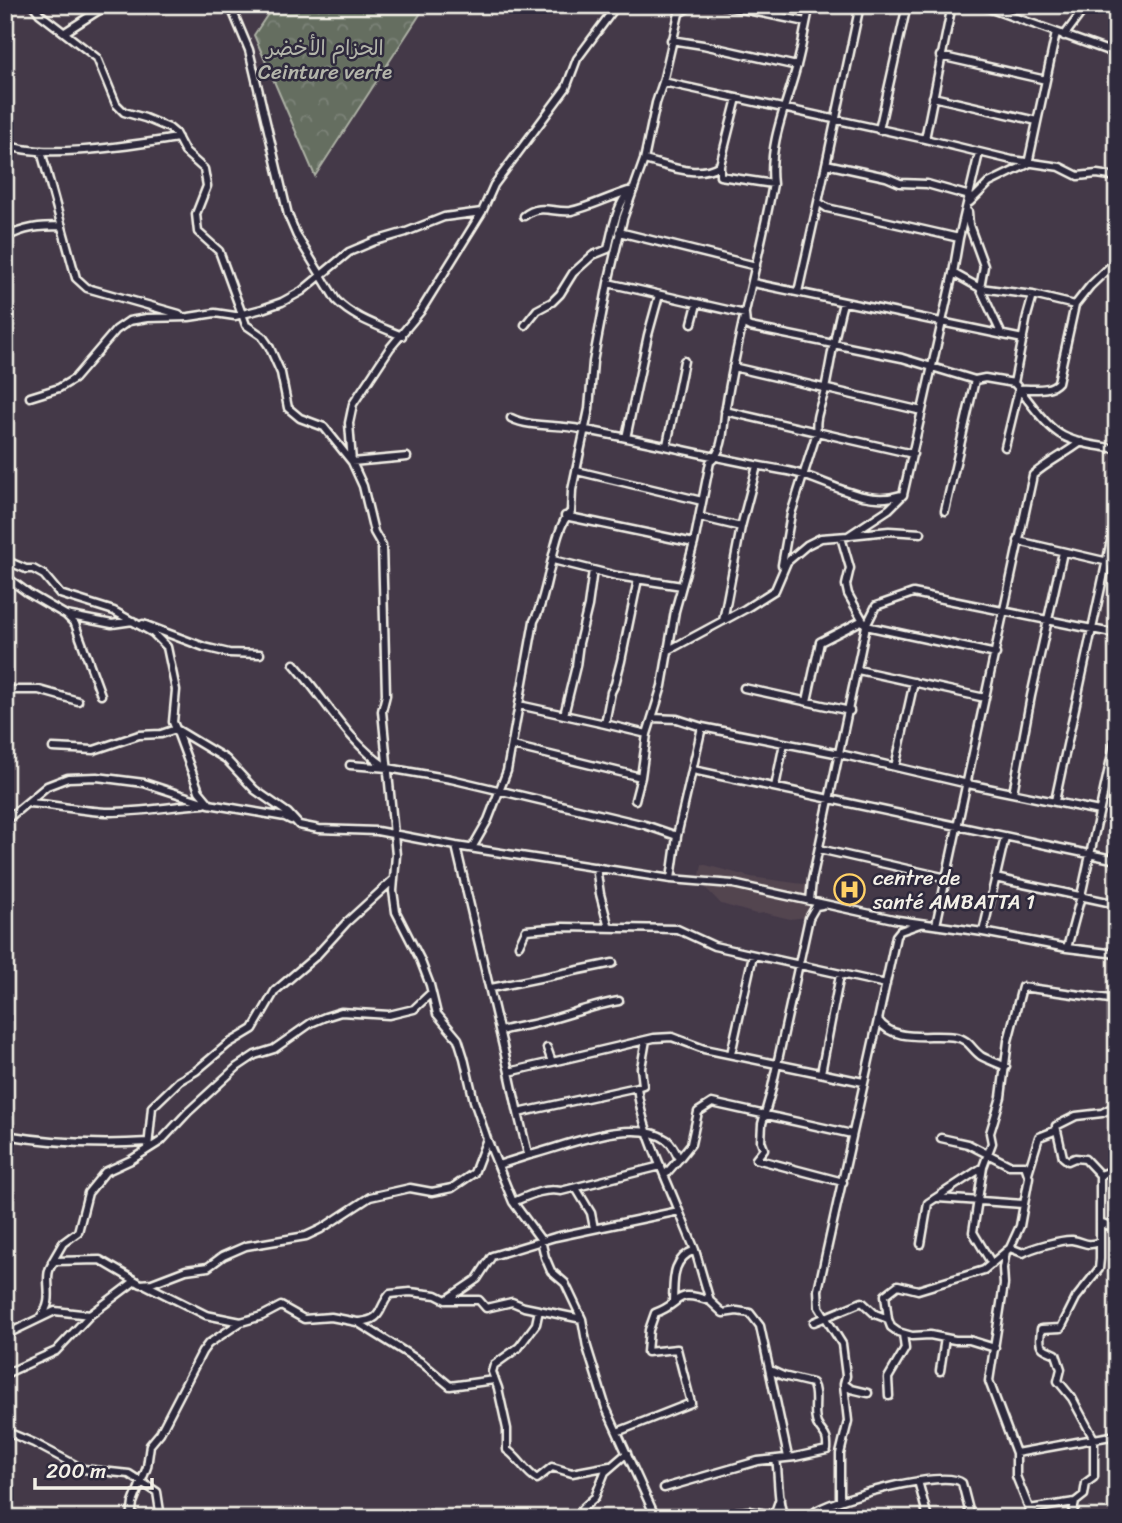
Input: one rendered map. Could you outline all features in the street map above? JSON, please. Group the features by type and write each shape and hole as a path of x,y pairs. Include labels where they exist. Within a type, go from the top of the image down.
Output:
{"street":[{"path":"33,5 40,14 97,58 116,104 124,112 160,123 174,133 185,152 197,161 207,177 207,191 198,204 196,227 200,236 219,251 246,325 262,336 269,346 281,373 288,408 300,418 324,427 352,462 363,486 374,532 382,547 386,695 382,711 396,855 396,912 420,959 437,1014 458,1039 487,1139 513,1202 541,1240 551,1271 565,1283 582,1319 606,1408 656,1518"},
{"path":"65,32 107,5"},
{"path":"230,5 250,50 288,215 297,236 336,300 344,308 402,336"},
{"path":"352,462 349,423 353,404 390,348 420,312 482,212 494,186 566,88 577,59 617,5"},
{"path":"525,326 537,310 560,294 573,274 593,255 608,248 617,232 645,160 656,103 681,5"},
{"path":"679,13 693,5"},
{"path":"723,5 761,9 806,22"},
{"path":"635,800 647,734 669,650 672,624 694,542 710,462 716,457 723,434 733,367 773,184 772,156 797,66 810,5"},
{"path":"797,292 860,5"},
{"path":"879,130 906,5"},
{"path":"925,139 952,5"},
{"path":"980,5 1116,52"},
{"path":"1064,36 1087,5"},
{"path":"1028,163 1056,33"},
{"path":"671,40 797,66"},
{"path":"940,55 1046,80"},
{"path":"663,82 979,153 1060,167 1078,176 1097,174 1117,177"},
{"path":"933,97 1037,121"},
{"path":"737,98 720,164 720,176 773,184"},
{"path":"5,144 41,151 104,148 178,138"},
{"path":"41,151 80,285 189,317"},
{"path":"844,536 889,509 903,495 979,153"},
{"path":"645,160 698,173 709,171 720,164"},
{"path":"967,205 989,183 1028,163"},
{"path":"826,164 886,177 900,183 927,184 970,196"},
{"path":"524,216 538,208 568,211 580,209 632,190"},
{"path":"818,202 827,208 958,238"},
{"path":"967,205 969,225 984,266 980,288 1002,335"},
{"path":"30,397 59,388 74,379 116,330 129,321 147,317 189,317 215,313 243,315 282,302 322,275 349,252 444,218 482,212"},
{"path":"5,238 19,230 37,226 62,226"},
{"path":"617,232 756,266"},
{"path":"472,848 500,791 513,746 534,621 540,610 556,541 565,516 570,512 593,362 617,232"},
{"path":"1020,389 1049,388 1058,382 1075,305 1117,260"},
{"path":"953,273 980,288 1033,295 1075,305"},
{"path":"608,283 745,314"},
{"path":"753,283 1023,339"},
{"path":"626,438 659,295"},
{"path":"1014,383 1033,295"},
{"path":"780,578 790,514 817,432 816,422 843,303"},
{"path":"692,323 697,304"},
{"path":"745,314 746,325 750,327 932,367 975,380 985,378 1014,383 1061,435 1117,449"},
{"path":"667,445 684,360"},
{"path":"733,367 922,411"},
{"path":"945,511 975,380"},
{"path":"1005,447 1020,389"},
{"path":"725,411 913,454"},
{"path":"512,418 584,429 805,474 843,491 866,496 892,498 903,495"},
{"path":"936,925 1033,475 1081,442"},
{"path":"352,462 407,457"},
{"path":"723,621 741,527 757,466"},
{"path":"577,471 702,500"},
{"path":"1055,801 1117,513"},
{"path":"565,516 694,542"},
{"path":"699,517 741,527"},
{"path":"669,650 775,590 787,562 807,545 821,538 889,531 921,533"},
{"path":"844,536 850,568 846,585 848,594 864,623"},
{"path":"1018,541 1117,564"},
{"path":"1013,793 1063,552"},
{"path":"5,560 44,575 60,594 114,611 153,632 167,647 176,690 173,722 199,791 209,804"},
{"path":"553,560 682,586"},
{"path":"564,715 589,607 593,570"},
{"path":"5,576 66,615 75,624 101,695"},
{"path":"605,724 638,579"},
{"path":"810,901 858,670 864,623 876,606 913,593 1117,634"},
{"path":"66,615 112,624 132,621 160,628 204,647 229,653 260,653"},
{"path":"807,701 820,642 864,623 996,654"},
{"path":"294,664 351,738 388,768"},
{"path":"858,670 985,698"},
{"path":"895,767 914,682"},
{"path":"744,688 850,711"},
{"path":"5,690 39,690 78,701"},
{"path":"519,705 647,734"},
{"path":"652,718 677,719 702,727 840,754 1099,811"},
{"path":"671,879 677,836 702,727"},
{"path":"53,748 94,750 139,735 161,734 176,729 226,759 255,790 288,813 299,825"},
{"path":"1066,948 1081,896 1117,730"},
{"path":"775,787 784,743"},
{"path":"513,746 641,777"},
{"path":"350,765 388,768 500,791 645,825 677,836"},
{"path":"693,770 1117,860"},
{"path":"5,821 47,786 68,778 97,777 144,783 209,804 285,817 299,825 319,829 377,831 671,879 733,884 922,923 1117,954"},
{"path":"26,803 109,812 209,804"},
{"path":"983,932 1005,837"},
{"path":"456,846 530,1155"},
{"path":"819,849 947,878"},
{"path":"596,867 609,928"},
{"path":"995,878 1117,904"},
{"path":"41,1316 48,1307 48,1274 62,1243 78,1232 86,1199 99,1178 105,1172 131,1160 148,1145 152,1107 155,1102 228,1044 253,1029 275,991 316,956 394,879"},
{"path":"828,905 813,909 766,1114 761,1141 764,1149 756,1159 843,1182"},
{"path":"840,1500 840,1454 848,1421 846,1376 842,1344 819,1307 818,1290 896,936 900,931 922,923"},
{"path":"519,945 526,930 563,927 677,929 714,946 886,984"},
{"path":"731,1054 753,955"},
{"path":"491,988 613,962"},
{"path":"821,1073 839,975"},
{"path":"992,1264 973,1232 983,1167 992,1143 990,1133 1001,1097 1008,1041 1022,987 1117,1000"},
{"path":"5,1135 71,1142 148,1145 161,1141 188,1112 237,1068 255,1055 274,1049 311,1023 341,1012 389,1015 414,1009 431,993"},
{"path":"501,1031 619,1001"},
{"path":"878,1020 883,1028 908,1036 956,1037 968,1041 979,1055 1006,1067"},
{"path":"509,1072 646,1040 672,1037 704,1049 863,1082"},
{"path":"519,1113 643,1085 642,1068 646,1040"},
{"path":"547,1048 552,1062"},
{"path":"637,1087 646,1131 695,1250 710,1301"},
{"path":"665,1175 691,1144 698,1112 712,1102 852,1134"},
{"path":"1030,1509 1075,1502 1084,1495 1086,1483 1094,1477 1094,1439 1072,1398 1058,1381 1061,1369 1056,1354 1042,1349 1040,1343 1041,1329 1061,1328 1076,1298 1099,1269 1100,1175 1085,1159 1075,1158 1068,1161 1063,1157 1056,1126 1076,1116 1102,1113 1117,1105"},
{"path":"1033,1518 1016,1476 1016,1453 989,1381 1008,1250 1020,1226 1028,1173 1039,1136 1057,1130"},
{"path":"498,1165 618,1131 646,1131 668,1141 679,1159"},
{"path":"941,1138 968,1144 1009,1165 1025,1165 1028,1173"},
{"path":"145,1284 189,1269 208,1267 223,1256 251,1244 306,1236 370,1197 410,1188 432,1192 452,1188 474,1173 487,1139"},
{"path":"513,1202 536,1192 576,1188 661,1166"},
{"path":"920,1244 928,1203 983,1167"},
{"path":"1100,1175 1117,1169"},
{"path":"576,1188 589,1210 594,1228"},
{"path":"938,1198 1023,1204"},
{"path":"446,1300 477,1279 492,1256 541,1240 679,1211"},
{"path":"1100,1222 1117,1229"},
{"path":"1008,1250 1023,1253 1035,1245 1071,1240 1087,1246 1100,1242"},
{"path":"673,1302 676,1265 682,1257 695,1250"},
{"path":"995,1348 969,1340 903,1334 891,1327 885,1295 898,1285 918,1290 984,1270 1008,1250"},
{"path":"52,1263 100,1260 135,1281 206,1315 241,1322"},
{"path":"5,1374 56,1351 90,1315 135,1281"},
{"path":"131,1518 132,1503 143,1482 150,1445 160,1433 202,1352 208,1344 241,1322 262,1316 281,1306 304,1319 331,1317 357,1322 374,1319 382,1311 387,1297 393,1293 410,1292 436,1295 446,1300 479,1300 486,1308 512,1302 582,1319"},
{"path":"617,1432 691,1403 677,1349 647,1352 649,1329 655,1313 684,1295 710,1301 723,1313 750,1313 761,1328 788,1457"},
{"path":"814,1322 862,1302 875,1314 888,1319"},
{"path":"540,1310 536,1324 519,1346 494,1365 494,1380 507,1429 507,1450 537,1479 552,1467 572,1473 610,1466 626,1454"},
{"path":"5,1335 41,1316 64,1311 90,1315"},
{"path":"357,1322 421,1362 450,1386 494,1380"},
{"path":"889,1395 888,1378 905,1349 903,1334"},
{"path":"940,1371 945,1338"},
{"path":"664,1488 737,1466 827,1450 827,1437 817,1423 815,1388 812,1383 770,1370"},
{"path":"845,1384 850,1389 869,1393"},
{"path":"5,1432 44,1447 83,1469 129,1474 157,1492 161,1518"},
{"path":"1016,1453 1117,1436"},
{"path":"776,1459 780,1505 785,1518"},
{"path":"580,1518 582,1509 595,1497 610,1466"},
{"path":"811,1518 816,1510 868,1491 918,1481 958,1479 962,1483 971,1518"},
{"path":"918,1481 928,1518"},
{"path":"721,1518 749,1511 774,1515 780,1498"},
{"path":"1072,1518 1075,1502"}],"shaded area":[{"path":"702,864 751,877 811,885 807,917 790,919 765,913 756,914 721,904 699,881"}],"green space":[{"name":"الحزام الأخضر Ceinture verte","path":"274,5 426,5 315,176 254,35"}],"place":[{"name":"centre de santé AMBATTA 1","path":"850,890"}]}
